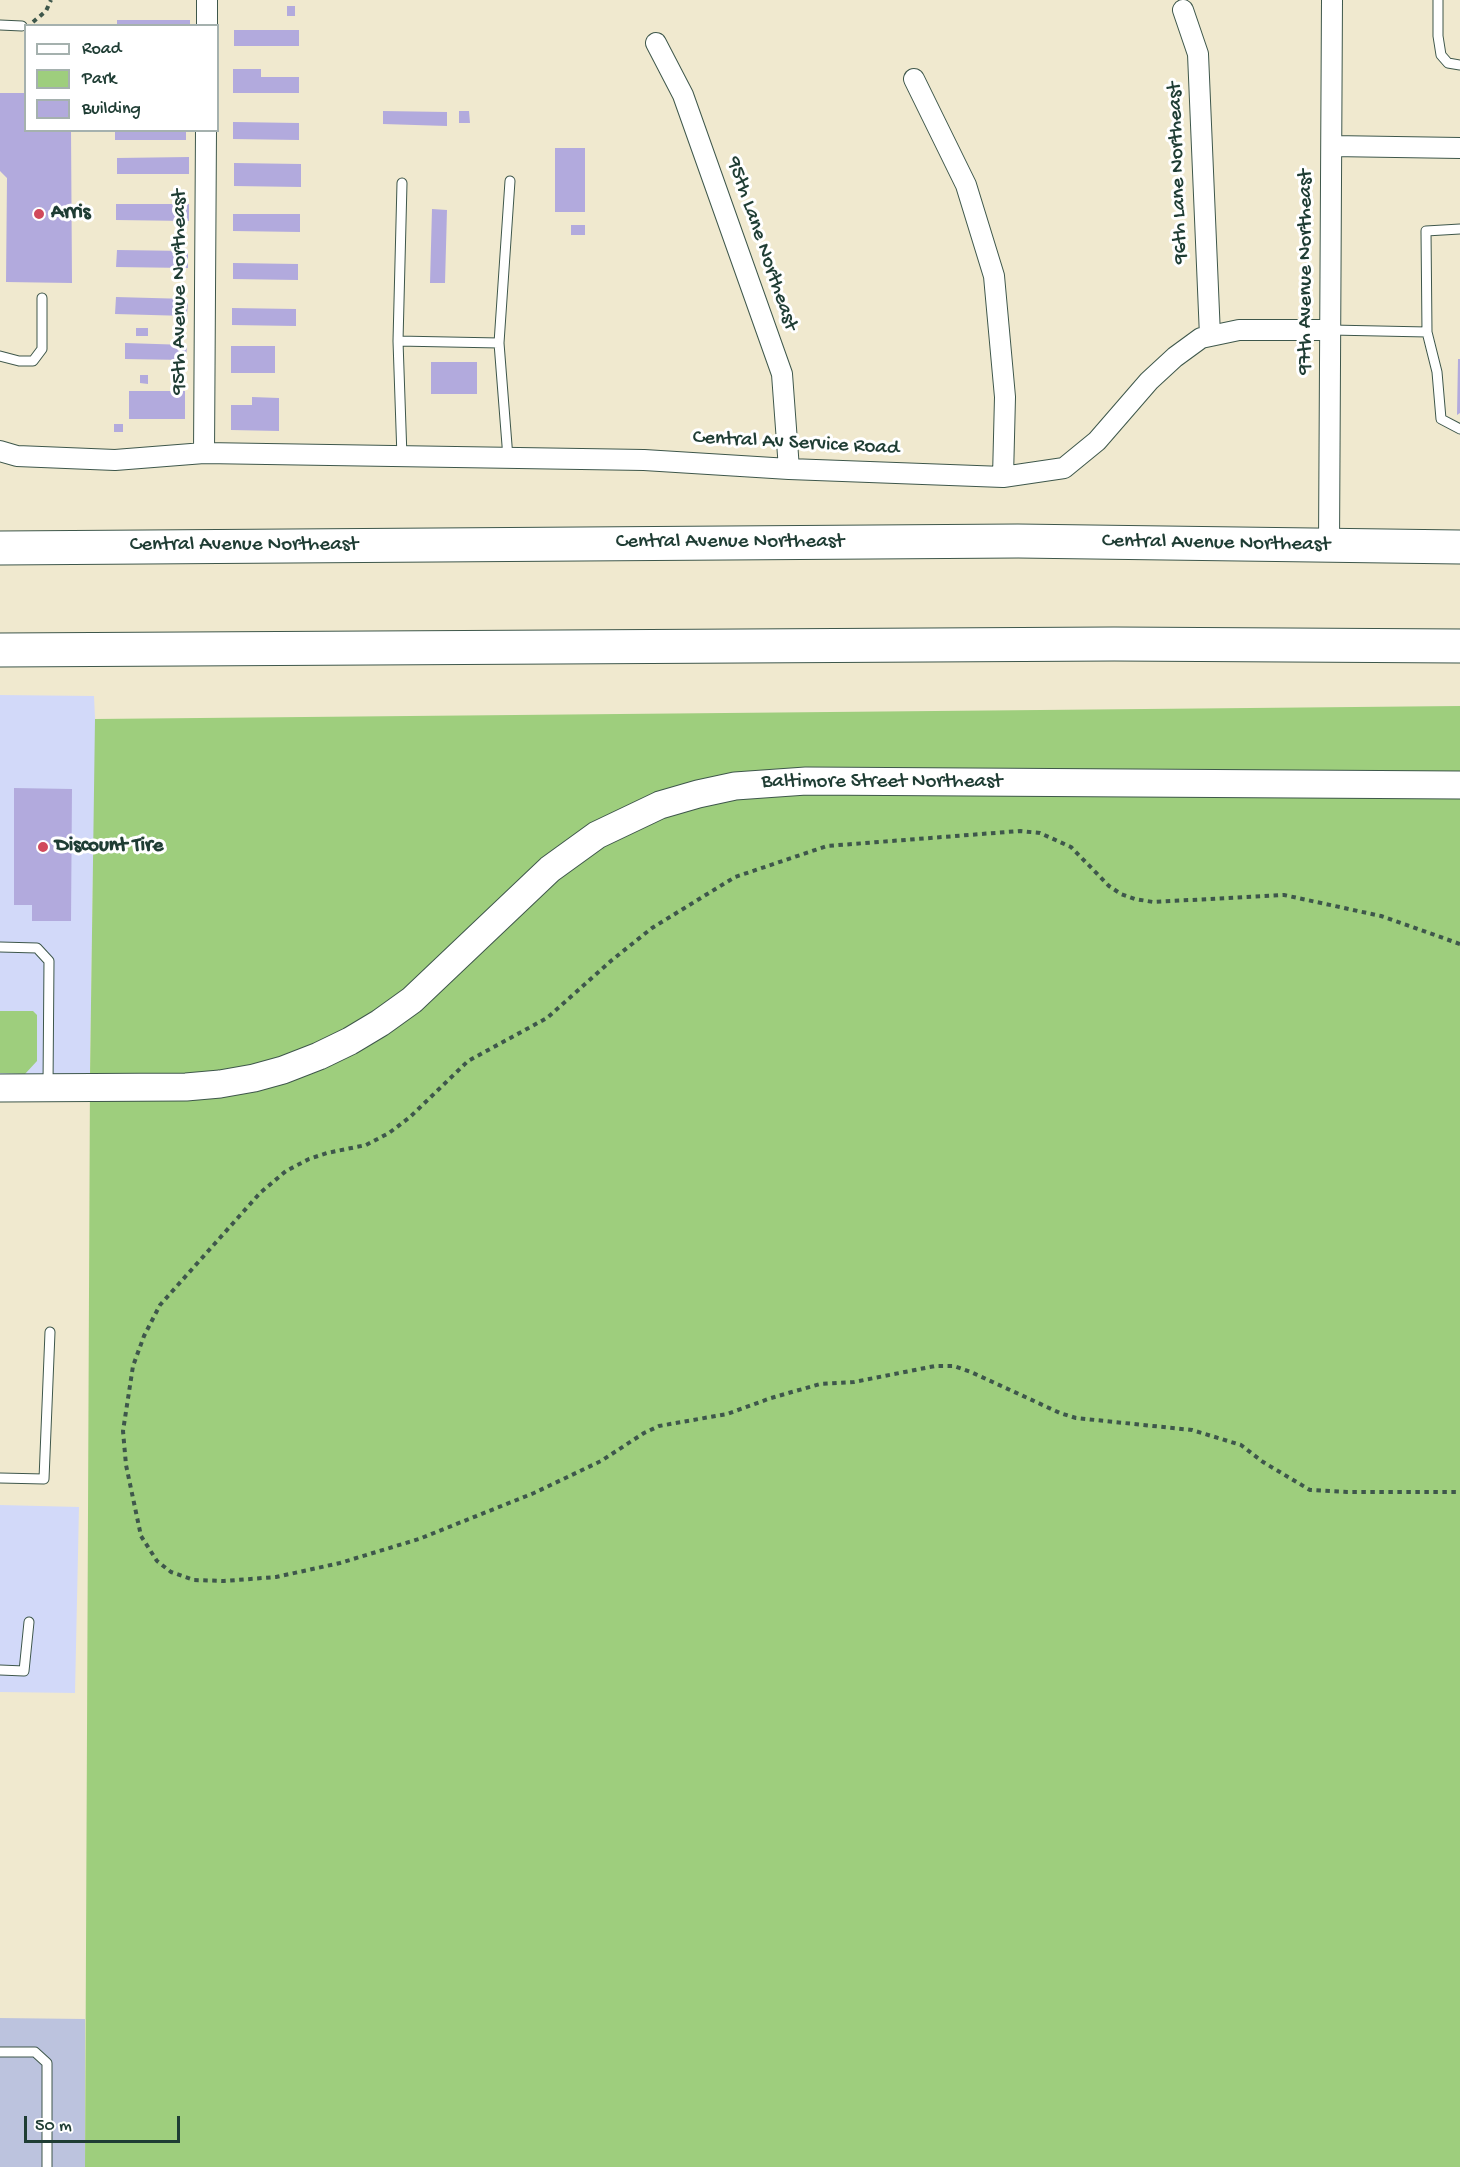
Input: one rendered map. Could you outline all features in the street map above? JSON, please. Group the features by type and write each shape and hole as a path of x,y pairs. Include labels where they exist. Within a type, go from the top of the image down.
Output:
{"highway":[{"name":"Central Avenue Northeast","path":"0,548 1006,541 1460,547"},
{"path":"0,650 1114,644 1460,646"}],"street":[{"path":"207,0 207,24"},
{"name":"97th Avenue Northeast","path":"1329,545 1332,0"},
{"name":"96th Lane Northeast","path":"1183,10 1198,54 1210,336"},
{"name":"95th Lane Northeast","path":"657,44 683,95 782,374 789,469"},
{"path":"914,80 966,185 993,276 1005,398 1003,477"},
{"name":"95th Avenue Northeast","path":"204,453 206,132"},
{"path":"1332,146 1460,148"},
{"name":"Central Av Service Road","path":"0,451 17,456 115,460 204,453 644,460 789,469 1003,477 1064,468 1096,441 1149,381 1175,357 1201,338 1239,330 1331,330"},
{"name":"Baltimore Street Northeast","path":"0,1088 186,1087 220,1084 283,1070 320,1056 380,1023 412,1000 542,876 597,835 622,821 660,805 735,786 806,781 1460,785"}],"lane":[{"path":"1438,0 1438,36 1442,56 1448,63 1460,65"},
{"path":"0,25 22,26"},
{"path":"507,458 499,343 510,182"},
{"path":"402,183 398,341 402,457"},
{"path":"1460,228 1426,231 1427,332 1437,372 1441,420 1460,429"},
{"path":"0,356 19,362 33,360 42,349 42,298"},
{"path":"1331,330 1427,332"},
{"path":"398,341 499,343"},
{"path":"0,947 37,948 50,961 48,1088"},
{"path":"0,1478 44,1479 50,1332"},
{"path":"0,1670 24,1671 29,1622"},
{"path":"0,2052 35,2052 47,2063 47,2167"}],"path":[{"path":"28,24 36,21 46,11 51,0"},
{"path":"1460,944 1381,916 1284,895 1152,902 1135,899 1109,886 1071,847 1040,833 1020,831 826,846 735,877 652,928 547,1018 468,1061 410,1117 389,1133 366,1144 309,1159 286,1171 260,1193 160,1305 144,1336 133,1366 123,1431 126,1465 141,1536 157,1561 171,1572 204,1581 276,1577 340,1563 419,1539 534,1493 601,1461 658,1426 727,1414 820,1384 854,1382 935,1366 954,1366 971,1372 1060,1413 1076,1418 1192,1430 1241,1445 1263,1462 1310,1490 1460,1492"}],"shaded area":[{"path":"0,695 94,696 97,763 90,1075 0,1077"},
{"path":"0,1505 79,1507 75,1693 0,1692"},
{"path":"0,2018 85,2019 85,2167 0,2167"}],"green space":[{"path":"1460,706 1460,2167 85,2167 90,1075 95,719"},
{"path":"0,1011 33,1011 37,1015 37,1061 25,1074 0,1073"}],"building":[{"path":"287,6 295,6 295,16 287,16"},
{"path":"117,20 190,20 190,24 117,24"},
{"path":"234,30 299,30 299,46 234,46"},
{"path":"233,69 261,69 261,77 299,77 299,93 233,93"},
{"name":"Arris","path":"0,93 24,93 24,132 71,132 72,283 6,282 7,178 0,171"},
{"path":"383,111 447,112 447,126 383,124"},
{"path":"459,111 469,111 470,123 459,123"},
{"path":"233,122 299,123 299,140 233,139"},
{"path":"115,132 186,132 186,140 115,140"},
{"path":"555,148 585,148 585,212 555,212"},
{"path":"189,157 189,174 117,174 117,158"},
{"path":"234,163 301,164 301,187 234,186"},
{"path":"116,204 189,204 189,221 116,220"},
{"path":"432,209 447,210 445,283 430,283"},
{"path":"233,214 300,214 300,232 233,231"},
{"path":"571,225 585,225 585,235 571,235"},
{"path":"117,250 188,251 188,268 116,267"},
{"path":"233,263 298,264 298,280 233,279"},
{"path":"116,297 188,299 187,316 115,314"},
{"path":"232,308 296,309 296,326 232,325"},
{"path":"136,328 148,328 148,336 136,336"},
{"path":"125,343 187,345 186,360 125,359"},
{"path":"231,346 275,346 275,373 231,373"},
{"path":"1458,359 1460,359 1460,413 1457,415"},
{"path":"431,362 477,362 477,394 431,394"},
{"path":"140,375 148,375 148,384 140,383"},
{"path":"129,391 185,391 185,419 129,419"},
{"path":"252,397 279,398 279,431 231,430 231,405 252,405"},
{"path":"114,424 123,424 123,432 114,432"},
{"name":"Discount Tire","path":"14,788 72,789 71,921 32,921 32,905 14,905"}],"place":[{"name":"Arris","path":"39,214"},
{"name":"Discount Tire","path":"43,847"}]}
